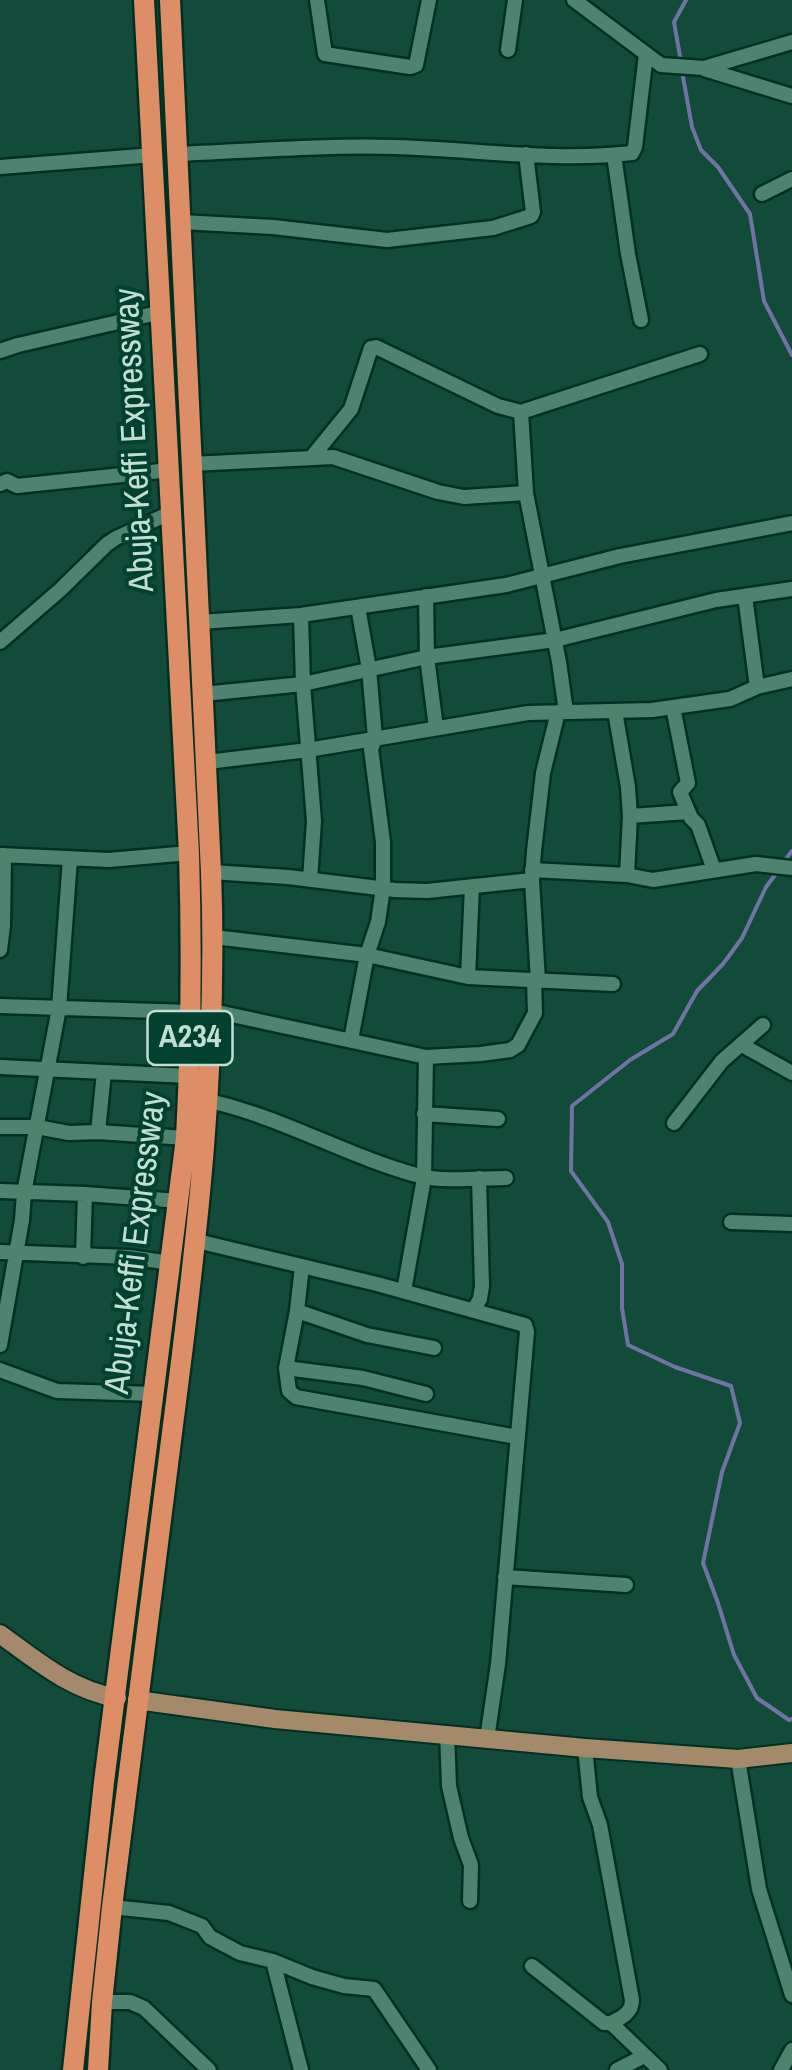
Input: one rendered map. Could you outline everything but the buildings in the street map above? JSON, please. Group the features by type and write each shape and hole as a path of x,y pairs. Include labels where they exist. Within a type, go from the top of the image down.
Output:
{"highway":[{"name":"Abuja-Keffi Expressway","path":"98,2070 153,1394 186,1138 189,1076 189,852 144,0"},
{"name":"Abuja-Keffi Expressway","path":"73,2070 92,1883 127,1700 196,1241 209,1100 214,937 178,154 175,1"}],"main road":[{"path":"0,1634 74,1685 98,1695 127,1700 585,1748 738,1759 792,1753"}],"street":[{"path":"316,0 325,54 410,67 416,65 429,0"},
{"path":"508,50 514,0"},
{"path":"574,0 661,65 704,68 792,96"},
{"path":"704,68 792,42"},
{"path":"178,154 348,145 563,156 632,153 646,54"},
{"path":"0,167 154,154"},
{"path":"181,222 273,226 387,240 494,228 533,212 526,154"},
{"path":"614,154 640,320"},
{"path":"762,194 792,179"},
{"path":"0,351 162,312"},
{"path":"312,457 351,408 371,348 376,346 498,406 521,412 700,354"},
{"path":"213,1011 426,1057 514,1049 535,1013 532,875 543,774 562,712 555,640 526,493 521,412"},
{"path":"191,464 339,458 464,497 526,493"},
{"path":"0,484 6,481 16,486 170,470"},
{"path":"0,642 108,544 172,512"},
{"path":"200,622 301,615 543,578 620,556 792,524"},
{"path":"204,694 303,684 427,658 555,640 716,600 792,589"},
{"path":"426,596 427,658 436,728"},
{"path":"745,596 758,687"},
{"path":"350,1040 383,888 383,842 371,749 375,738 369,669 358,607"},
{"path":"301,615 314,821 310,880"},
{"path":"206,762 308,750 528,713 673,707 730,699 758,687 792,680"},
{"path":"673,707 688,783 680,792 698,825 714,870"},
{"path":"615,710 628,788 628,875"},
{"path":"630,816 688,812"},
{"path":"0,950 2,855 109,860 189,852"},
{"path":"0,1345 8,1253 24,1193 59,1008 70,858"},
{"path":"211,872 427,890 532,875 628,875 653,880 756,864 792,868"},
{"path":"468,977 472,886"},
{"path":"214,937 367,955 468,977 613,984"},
{"path":"0,1006 190,1012"},
{"path":"674,1123 722,1061 763,1025"},
{"path":"742,1045 792,1074"},
{"path":"404,1291 424,1178 426,1057"},
{"path":"0,1067 189,1076"},
{"path":"98,1132 104,1072"},
{"path":"209,1100 241,1108 424,1178 506,1178"},
{"path":"424,1114 498,1119"},
{"path":"0,1127 186,1138"},
{"path":"474,1309 482,1286 479,1178"},
{"path":"0,1191 178,1201"},
{"path":"82,1257 85,1194"},
{"path":"731,1222 792,1224"},
{"path":"196,1241 525,1324 498,1664 488,1739"},
{"path":"8,1253 129,1257 171,1263"},
{"path":"302,1266 286,1368 289,1391 296,1397 517,1438"},
{"path":"297,1311 367,1335 434,1348"},
{"path":"286,1368 363,1378 426,1394"},
{"path":"0,1370 57,1391 153,1394"},
{"path":"504,1578 626,1585"},
{"path":"448,1733 449,1786 471,1865 470,1902"},
{"path":"585,1748 590,1797 600,1825 632,2000 624,2016 611,2024"},
{"path":"738,1759 760,1889 792,1994"},
{"path":"112,1907 168,1913 202,1926 210,1936 240,1952 344,1986 374,1989 429,2070"},
{"path":"273,1961 300,2070"},
{"path":"532,1966 604,2023 611,2024 660,2070"},
{"path":"102,2002 130,2002 144,2008 209,2070"},
{"path":"780,2070 792,2050"},
{"path":"617,2070 644,2056"}],"waterway":[{"path":"681,62 674,22 686,0"},
{"path":"682,71 692,127 701,150 718,167 750,214 764,301 792,355"},
{"path":"783,863 792,851"},
{"path":"778,871 742,938 697,991 673,1034 630,1060 572,1106 571,1171 608,1222 622,1264 622,1308 628,1345 675,1367 731,1386 740,1423 722,1472 703,1563 734,1655 757,1698 792,1719"}]}
